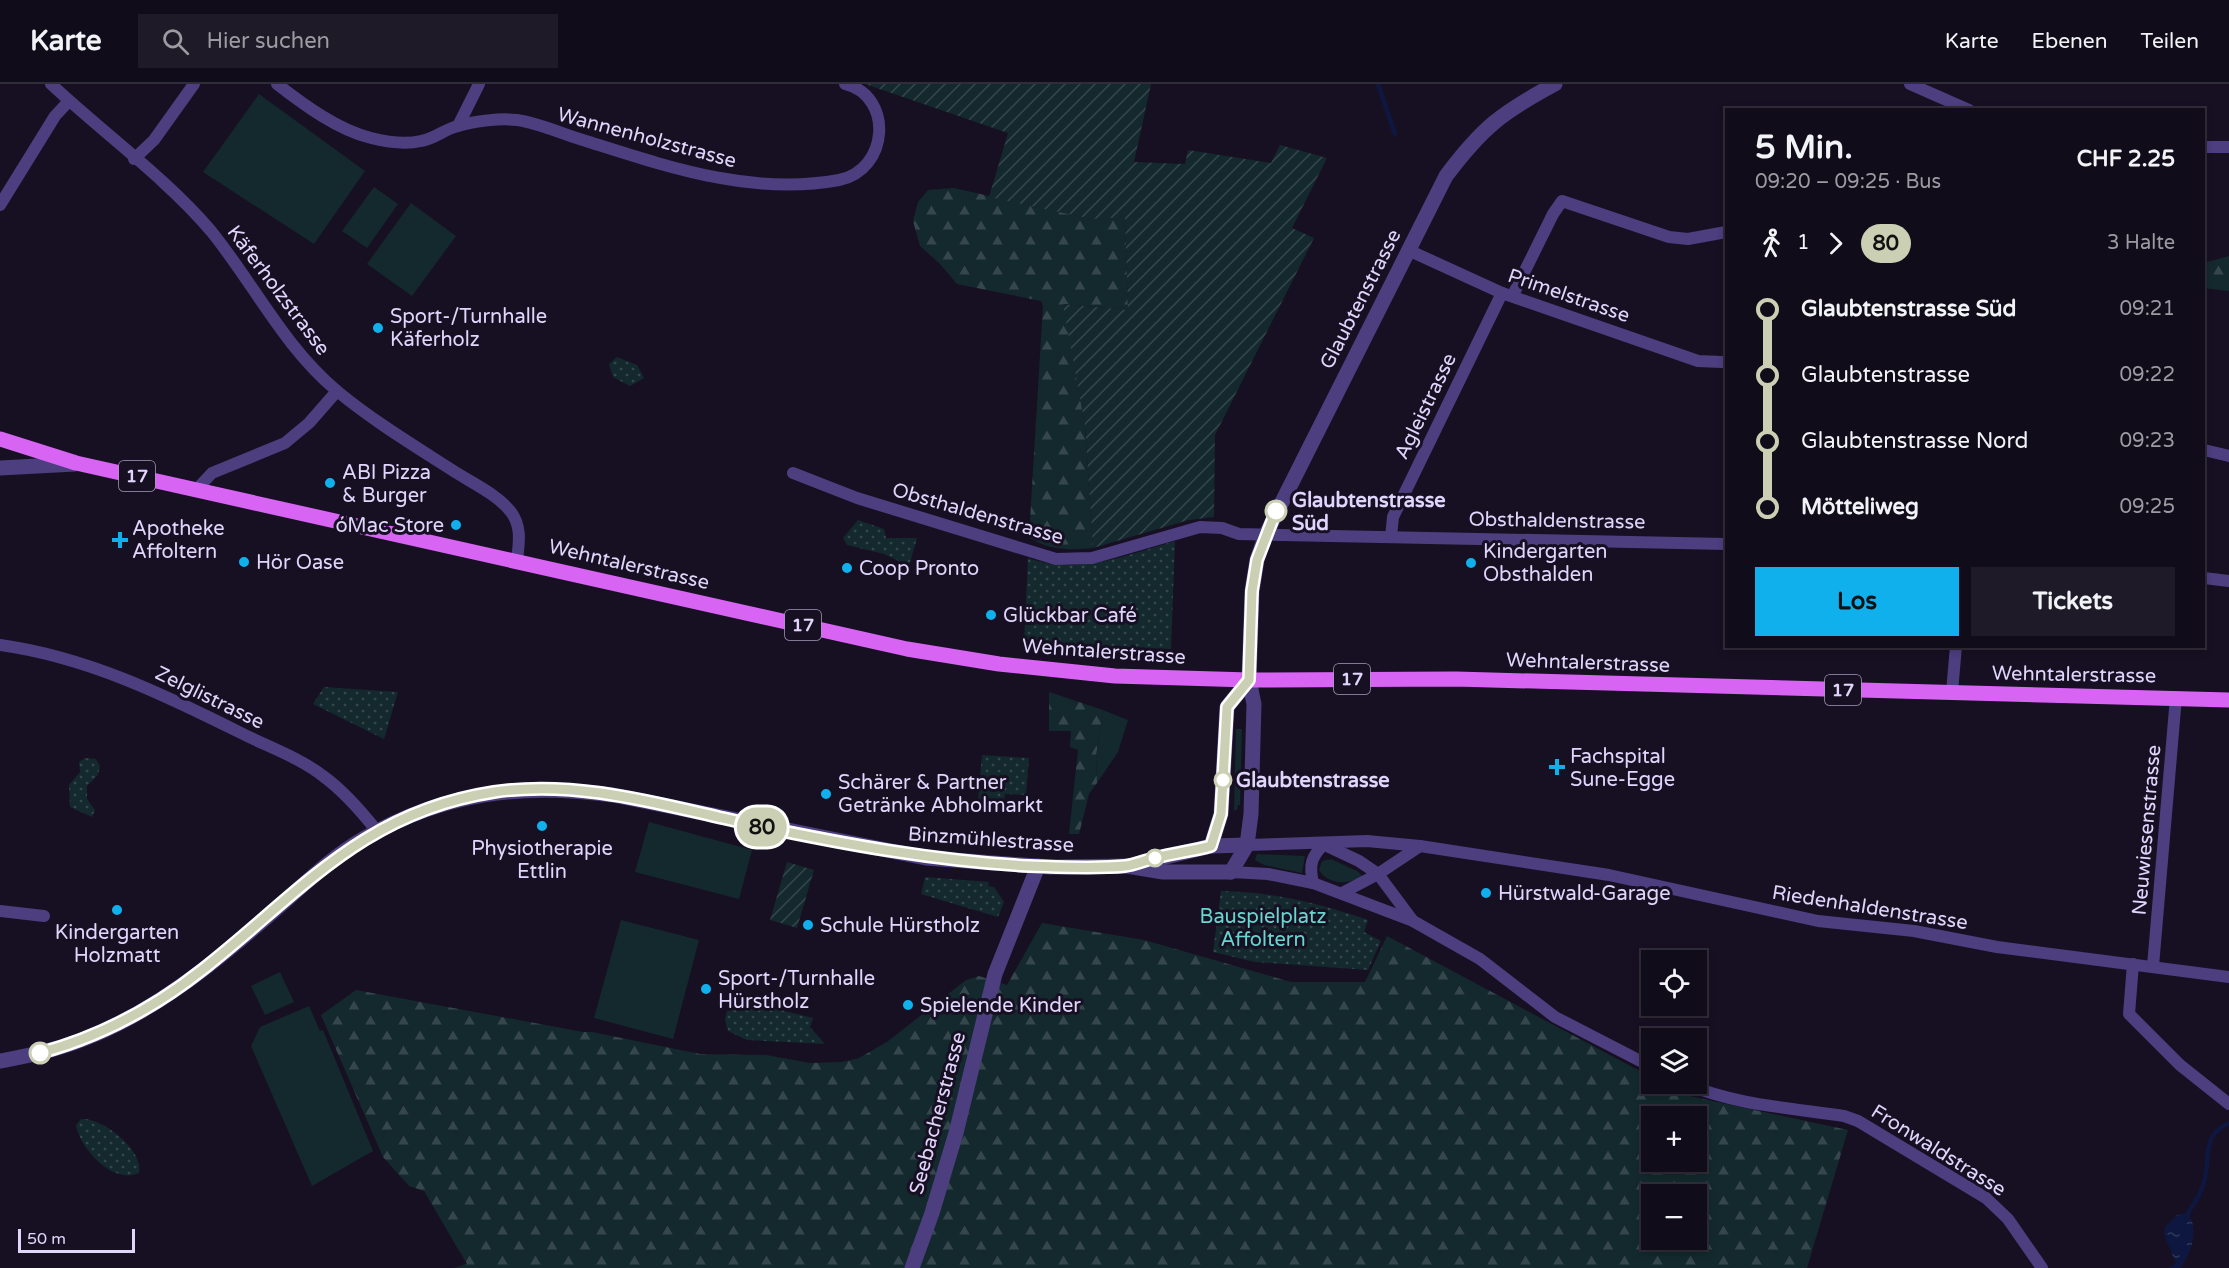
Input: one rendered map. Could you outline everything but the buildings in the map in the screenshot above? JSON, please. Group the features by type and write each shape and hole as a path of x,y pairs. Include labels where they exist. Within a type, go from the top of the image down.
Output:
{"main road":[{"name":"Wehntalerstrasse","path":"0,439 76,464 517,560 907,649 999,664 1115,676 1249,680 1456,680 2229,700"}],"street":[{"name":"Käferholzstrasse","path":"51,84 210,231 283,333 308,364 337,391 421,450 500,501 512,513 520,535 517,560"},
{"path":"134,159 154,140 194,84"},
{"name":"Wannenholzstrasse","path":"277,84 320,113 369,137 400,143 422,141 458,126 517,120 672,168 740,183 766,184 840,180 858,172 869,163 876,151 881,133 873,106 864,95 845,84"},
{"path":"458,126 479,84"},
{"name":"Glaubtenstrasse","path":"1249,680 1252,591 1257,560 1266,534 1408,250 1446,176 1473,140 1518,104 1555,84"},
{"path":"1910,84 1964,108"},
{"path":"0,205 55,116 69,101"},
{"path":"2205,147 2229,147"},
{"name":"Agleistrasse","path":"1391,537 1393,517 1508,294 1562,201 1669,237 1688,239 1725,232"},
{"name":"Primelstrasse","path":"1408,250 1508,294 1698,361 1722,362"},
{"path":"197,489 212,473 285,443 309,423 337,391"},
{"path":"2205,450 2229,456"},
{"path":"0,468 76,464"},
{"name":"Obsthaldenstrasse","path":"793,473 857,498 1056,559 1092,558 1200,527 1221,528 1239,534 1725,544"},
{"path":"2205,578 2229,580"},
{"name":"Zelglistrasse","path":"0,645 23,648 93,667 142,685 197,711 321,774 344,792 377,831"},
{"path":"1952,692 1956,648"},
{"path":"1231,872 1247,845 1251,814 1254,704 1249,680"},
{"path":"1249,680 1227,707 1221,814 1211,846 1231,872 1268,874 1313,883 1344,892 1380,911 1413,921 1480,959 1555,1017 1641,1061"},
{"name":"Neuwiesenstrasse","path":"2153,966 2176,697"},
{"name":"Binzmühlestrasse","path":"0,1061 40,1053 92,1036 153,1004 201,971 335,858 377,831 439,805 469,797 524,789 569,789 613,795 926,858 1038,866 1128,866 1163,872 1231,872"},
{"name":"Riedenhaldenstrasse","path":"1247,845 1367,841 1420,846 1609,876 1818,921 1881,927 1997,946 2229,977"},
{"path":"1313,883 1310,869 1312,855 1324,844 1359,861 1378,874 1413,921"},
{"name":"Binzmühlestrasse","path":"1128,866 1211,846 1247,845"},
{"path":"1344,892 1378,874 1420,846"},
{"name":"Seebacherstrasse","path":"912,1268 932,1213 956,1133 995,974 1038,866"},
{"path":"0,911 44,916"},
{"path":"2133,964 2129,1014 2180,1065 2229,1104"},
{"name":"Fronwaldstrasse","path":"1707,1092 1740,1101 1844,1116 1858,1121 1986,1198 2008,1220 2042,1268"}],"green space":[{"path":"865,84 1151,84 1134,162 1185,164 1188,150 1271,163 1280,145 1327,158 1292,228 1314,238 1215,435 1214,517 1189,520 1093,548 1085,426 1063,304 1128,310 1125,217 1092,219 989,197 1008,133"},
{"path":"259,94 365,171 314,244 203,172"},
{"path":"374,187 398,204 367,248 342,231"},
{"path":"954,188 1092,219 1125,216 1128,310 1064,304 1085,426 1093,548 1052,547 1029,537 1043,306 1041,301 957,284 920,246 913,221 918,202 928,190"},
{"path":"411,203 456,236 412,296 367,264"},
{"path":"2229,256 2229,291 2205,288 2205,263"},
{"path":"617,357 637,365 644,378 630,386 613,377 609,364"},
{"path":"858,520 884,529 886,538 917,538 909,566 884,554 847,545 843,538"},
{"path":"1175,541 1171,649 1024,643 1028,558 1065,565 1102,562"},
{"path":"324,687 398,692 384,739 313,704"},
{"path":"1049,692 1103,710 1096,756 1097,783 1089,794 1079,834 1069,834 1078,750 1070,747 1071,731 1049,731"},
{"path":"1103,710 1128,720 1118,752 1097,783 1096,756"},
{"path":"1236,729 1242,729 1240,805 1237,810 1234,810"},
{"path":"982,755 1029,758 1026,795 1005,794 1004,803 978,801"},
{"path":"85,758 96,759 100,766 98,775 87,786 87,799 95,810 92,817 70,807 69,785 80,772 79,762"},
{"path":"649,822 752,850 739,899 635,872"},
{"path":"1257,854 1305,856 1302,873 1264,865 1255,860"},
{"path":"1331,859 1357,871 1362,876 1345,882 1328,879 1319,870 1322,861"},
{"path":"787,862 814,870 797,928 770,920"},
{"path":"925,877 989,882 988,886 994,887 1004,902 998,917 921,894"},
{"name":"Bauspielplatz Affoltern","path":"1221,891 1277,896 1350,914 1368,920 1364,932 1381,941 1368,970 1255,962 1213,952"},
{"path":"621,920 699,940 673,1039 594,1018"},
{"path":"1042,923 1144,940 1291,982 1365,982 1387,936 1641,1072 1641,1094 1683,1094 1848,1130 1807,1268 454,1268 467,1264 424,1191 409,1186 383,1157 321,1015 356,990 592,1032 700,1054 766,1055 810,1063 842,1062 859,1058 887,1042 966,980 979,976 1007,985"},
{"path":"280,972 294,1002 265,1015 251,986"},
{"path":"751,1003 813,1018 810,1027 825,1044 747,1040 728,1031 725,1020 727,1011"},
{"path":"309,1006 320,1031 323,1030 373,1151 312,1186 251,1046 260,1027"},
{"path":"81,1119 100,1123 120,1137 135,1155 139,1164 139,1173 119,1174 99,1162 91,1154 79,1134 76,1125"}],"water":[{"path":"2188,1213 2194,1234 2191,1247 2181,1268 2168,1268 2176,1263 2164,1235 2165,1227 2177,1215"}],"waterway":[{"path":"1378,84 1395,134"},
{"path":"2188,1213 2205,1179 2208,1151 2213,1135 2229,1123"}],"bus line":[{"name":"80","path":"40,1053 99,1033 181,986 266,918 335,858 361,840 439,805 494,792 569,789 613,795 863,847 926,858 1006,865 1128,866 1211,846 1221,814 1227,707 1249,680 1252,591 1257,560 1276,511"}],"place":[{"name":"Sport-/Turnhalle Käferholz","path":"378,328"},
{"name":"ABI Pizza & Burger","path":"330,483"},
{"name":"Glaubtenstrasse Süd","path":"1276,511"},
{"name":"óMac Store","path":"456,525"},
{"name":"Apotheke Affoltern","path":"120,540"},
{"name":"Hör Oase","path":"244,562"},
{"name":"Kindergarten Obsthalden","path":"1471,563"},
{"name":"Coop Pronto","path":"847,568"},
{"name":"Glückbar Café","path":"991,615"},
{"name":"Fachspital Sune-Egge","path":"1557,767"},
{"name":"Glaubtenstrasse","path":"1223,780"},
{"name":"Schärer & Partner Getränke Abholmarkt","path":"826,794"},
{"name":"Physiotherapie Ettlin","path":"542,826"},
{"name":"Hürstwald-Garage","path":"1486,893"},
{"name":"Kindergarten Holzmatt","path":"117,910"},
{"name":"Schule Hürstholz","path":"808,925"},
{"name":"Sport-/Turnhalle Hürstholz","path":"706,989"},
{"name":"Spielende Kinder","path":"908,1005"}]}
